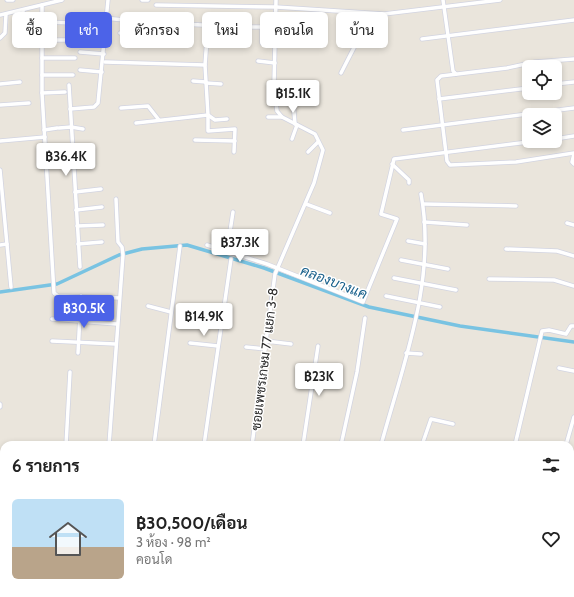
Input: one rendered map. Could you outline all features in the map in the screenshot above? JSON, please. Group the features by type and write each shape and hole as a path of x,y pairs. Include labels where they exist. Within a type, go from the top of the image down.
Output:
{"street":[{"path":"7,0 13,0"},
{"path":"0,15 62,0"},
{"path":"107,12 108,0"},
{"path":"142,0 148,0"},
{"path":"276,0 276,12"},
{"path":"443,0 453,71 456,74"},
{"path":"388,14 500,0"},
{"path":"42,5 42,12"},
{"path":"156,5 276,7 337,12"},
{"path":"0,38 5,33 6,14"},
{"path":"422,39 574,20"},
{"path":"42,48 42,92 54,293 58,296 119,298"},
{"path":"70,109 94,107 97,105 104,48"},
{"path":"206,48 204,65 208,132 234,129 234,152"},
{"path":"275,48 274,85 278,111 282,117"},
{"path":"341,73 354,48"},
{"path":"80,52 104,54"},
{"path":"42,58 75,58"},
{"path":"574,59 535,62 507,68 441,76 438,78 446,152 449,164 516,162 574,153 574,163"},
{"path":"258,61 275,63"},
{"path":"105,62 204,65"},
{"path":"80,70 102,72"},
{"path":"42,75 73,75"},
{"path":"193,81 221,84"},
{"path":"0,84 20,82"},
{"path":"562,83 574,82"},
{"path":"69,86 80,267"},
{"path":"440,99 522,89"},
{"path":"42,92 65,92"},
{"path":"275,93 293,100 296,124 292,139"},
{"path":"0,105 29,103"},
{"path":"121,108 148,106 160,120"},
{"path":"404,130 574,108"},
{"path":"136,123 208,115 215,120 227,119"},
{"path":"268,117 282,117 315,134 318,142 308,152"},
{"path":"44,130 71,127 83,129"},
{"path":"562,137 574,136"},
{"path":"0,141 45,137"},
{"path":"195,140 235,141"},
{"name":"ซอยเพชรเกษม 77 แยก 3-8","path":"253,441 275,274 314,183 323,150 318,142"},
{"path":"207,245 278,268 363,302 397,219 381,214 392,161 396,159 522,143"},
{"path":"392,164 409,180 409,183"},
{"path":"0,170 11,287"},
{"path":"75,192 101,189"},
{"path":"381,441 417,315 423,284 425,244 421,194"},
{"path":"109,441 122,250 118,242 116,199"},
{"path":"306,204 330,213"},
{"path":"423,204 516,206"},
{"path":"76,210 102,207"},
{"path":"227,251 233,212"},
{"path":"424,222 467,225"},
{"path":"567,222 574,225"},
{"path":"77,226 103,224"},
{"path":"408,241 425,244"},
{"path":"78,244 102,242"},
{"path":"0,245 7,244"},
{"path":"155,441 180,246"},
{"path":"506,249 557,251 574,256"},
{"path":"205,441 231,259"},
{"path":"401,260 448,269"},
{"path":"394,278 456,290"},
{"path":"489,279 554,280 574,286"},
{"path":"78,352 82,296"},
{"path":"386,296 440,306"},
{"path":"148,306 171,312"},
{"path":"342,441 357,372 365,318"},
{"path":"52,319 117,324"},
{"path":"515,441 541,334 546,330 566,334 570,326 574,326"},
{"path":"52,341 115,344"},
{"path":"266,341 291,344"},
{"path":"190,343 218,346"},
{"path":"246,346 265,349"},
{"path":"304,441 318,346"},
{"path":"406,353 421,354"},
{"path":"559,368 574,371"},
{"path":"66,441 70,372"},
{"path":"567,441 574,417"},
{"path":"423,441 431,419 453,424"}],"waterway":[{"name":"คลองบางแค","path":"0,292 57,284 119,255 142,249 187,245 264,268 369,307 460,326 574,342"}]}
